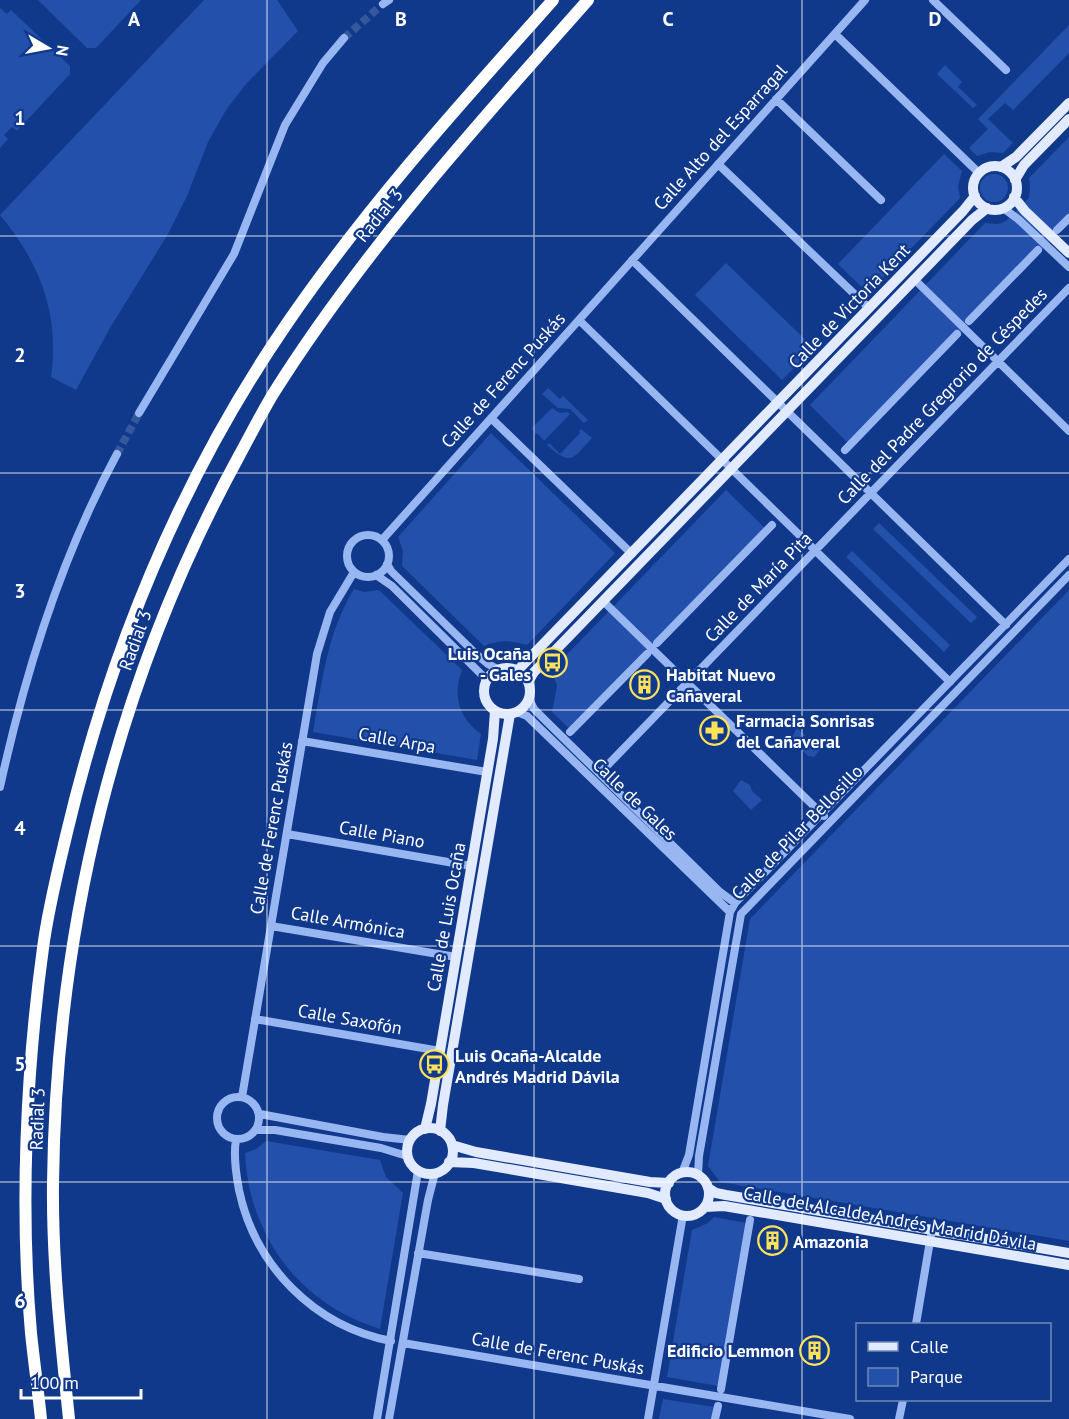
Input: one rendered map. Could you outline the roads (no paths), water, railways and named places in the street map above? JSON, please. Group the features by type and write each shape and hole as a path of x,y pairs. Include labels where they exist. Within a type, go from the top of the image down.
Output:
{"highway":[{"name":"Radial 3","path":"41,1419 31,1330 26,1184 28,1109 43,945 80,778 130,625 170,531 212,448 248,384 287,324 374,206 553,0"},
{"name":"Radial 3","path":"69,1419 56,1274 52,1187 55,1095 65,990 84,876 108,780 134,696 171,594 206,517 278,387 365,261 486,116 588,0"}],"main road":[{"path":"1001,167 1007,170 1015,180 1014,197 1003,208 987,208 975,196 974,181 979,173 987,168 1001,167 1016,157 1069,103"},
{"path":"1015,180 1024,165 1069,119"},
{"name":"Calle de Victoria Kent","path":"723,459 975,196"},
{"path":"1014,197 1025,211 1069,253"},
{"name":"Calle de Victoria Kent","path":"732,468 914,279 972,220 987,208"},
{"path":"518,670 723,459"},
{"path":"528,682 534,672 732,468"},
{"path":"508,668 518,670 528,682 529,699 514,713 495,711 485,697 487,680 499,670 508,668"},
{"name":"Calle de Luis Ocaña","path":"425,1129 496,721 495,711"},
{"name":"Calle de Luis Ocaña","path":"440,1131 450,1064 514,713"},
{"path":"425,1129 440,1131 448,1137 452,1145 452,1157 443,1169 435,1173 418,1170 407,1156 410,1140 416,1132 425,1129"},
{"path":"452,1145 487,1154 650,1182 669,1183"},
{"path":"449,1162 474,1163 648,1193 666,1199 674,1212 683,1215 697,1213 705,1207 709,1195 708,1188 698,1175 682,1173 669,1183 666,1199"},
{"name":"Calle del Alcalde Andrés Madrid Dávila","path":"708,1188 726,1195 1069,1253"},
{"name":"Calle del Alcalde Andrés Madrid Dávila","path":"705,1207 724,1206 1069,1265"}],"street":[{"name":"Calle Alto del Esparragal","path":"600,296 865,0"},
{"path":"933,0 1006,70"},
{"path":"835,34 979,173"},
{"path":"139,413 234,254 285,125 323,63 344,38"},
{"path":"776,99 881,200"},
{"path":"718,164 869,308"},
{"path":"1003,208 1069,267"},
{"path":"1057,230 1069,218"},
{"path":"969,321 1038,250"},
{"path":"633,260 777,404 1006,625"},
{"path":"914,279 1069,431"},
{"name":"Calle del Padre Gregrorio de Céspedes","path":"839,527 1069,288"},
{"name":"Calle de Ferenc Puskás","path":"382,540 600,296"},
{"path":"579,320 950,682"},
{"path":"845,450 957,334"},
{"path":"491,418 632,554"},
{"path":"0,787 27,682 71,551 95,494 117,454"},
{"path":"657,643 772,525"},
{"name":"Calle de María Pita","path":"600,773 839,527"},
{"path":"387,564 376,575 364,577 354,572 350,567 347,554 352,542 364,535 382,540 388,551 387,564 391,571 488,664 499,670"},
{"name":"Calle de Pilar Bellosillo","path":"682,1173 688,1155 730,912 735,903 1069,559"},
{"name":"Calle de Ferenc Puskás","path":"242,1097 321,637 330,612 354,572"},
{"name":"Calle de Pilar Bellosillo","path":"698,1175 699,1156 741,914 1069,574"},
{"path":"376,575 392,586 487,680"},
{"path":"603,601 830,822"},
{"path":"570,732 647,654"},
{"name":"Calle de Gales","path":"529,699 534,709 720,892 735,903"},
{"name":"Calle de Gales","path":"514,713 527,716 730,912"},
{"name":"Calle Arpa","path":"302,741 487,772"},
{"name":"Calle Piano","path":"286,834 471,866"},
{"name":"Calle Armónica","path":"271,926 456,957"},
{"name":"Calle Saxofón","path":"255,1019 440,1051"},
{"path":"242,1097 254,1103 260,1114 256,1130 250,1137 236,1140 226,1136 219,1128 218,1113 227,1100 242,1097"},
{"path":"260,1114 410,1140"},
{"path":"256,1130 287,1132 381,1148 407,1156"},
{"path":"236,1140 236,1172 244,1211 257,1241 274,1268 295,1291 327,1316 357,1331 391,1341"},
{"path":"377,1419 418,1170"},
{"path":"389,1419 431,1182 435,1173"},
{"path":"648,1419 683,1215"},
{"path":"721,1389 750,1220"},
{"path":"916,1323 932,1229"},
{"path":"418,1252 579,1279"},
{"name":"Calle de Ferenc Puskás","path":"403,1343 654,1386 803,1415 850,1419"},
{"path":"899,1419 903,1401"},
{"path":"715,1419 718,1406"}],"tunnel":[{"path":"344,38 383,4"},
{"path":"117,454 139,413"}],"place":[{"name":"Luis Ocaña - Gales","path":"552,663"},
{"name":"Habitat Nuevo Cañaveral","path":"645,684"},
{"name":"Farmacia Sonrisas del Cañaveral","path":"715,730"},
{"name":"Luis Ocaña-Alcalde Andrés Madrid Dávila","path":"434,1065"},
{"name":"Amazonia","path":"772,1241"},
{"name":"Edificio Lemmon","path":"815,1350"}]}
